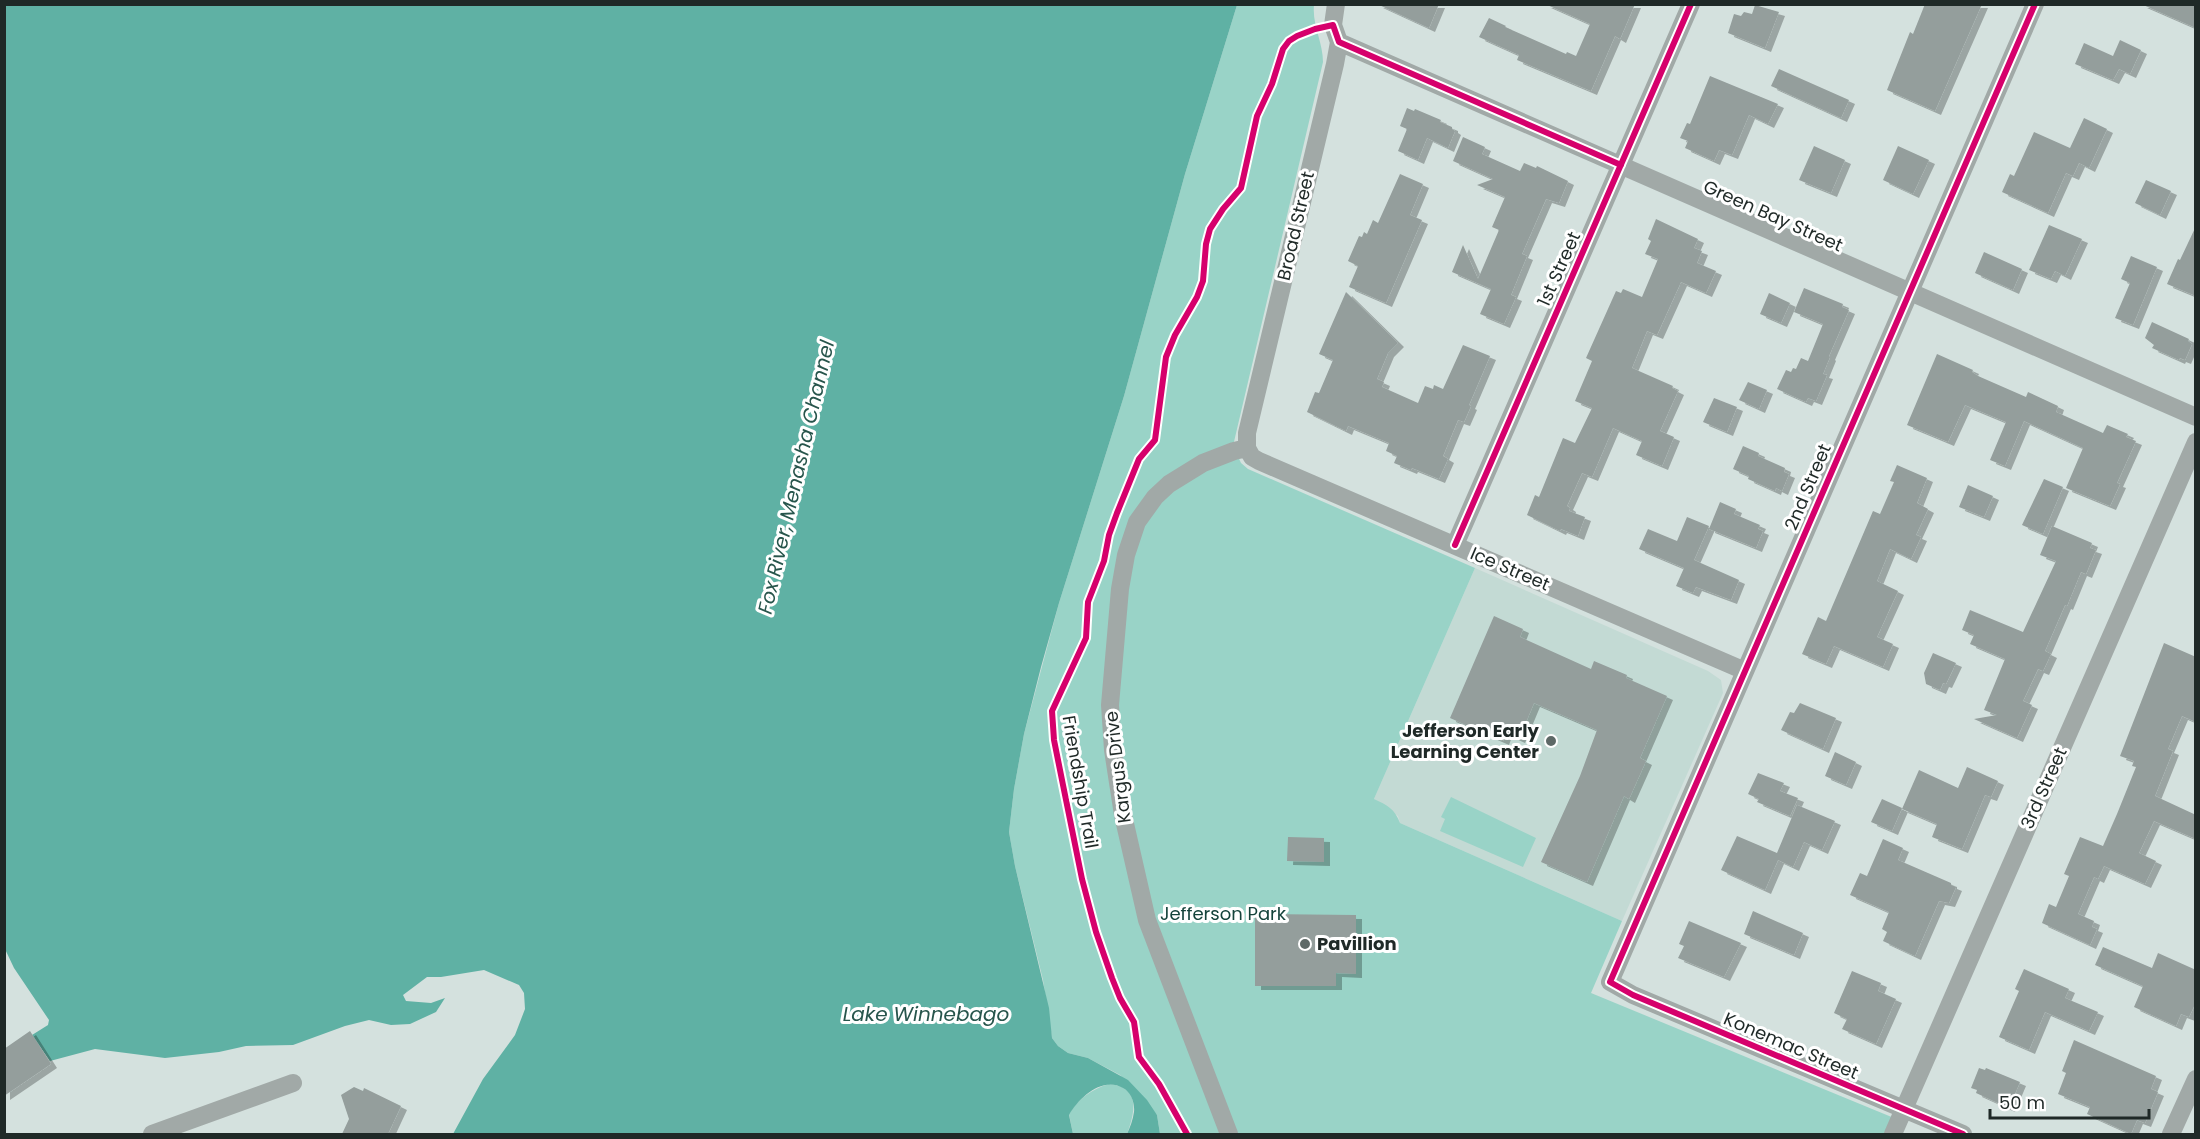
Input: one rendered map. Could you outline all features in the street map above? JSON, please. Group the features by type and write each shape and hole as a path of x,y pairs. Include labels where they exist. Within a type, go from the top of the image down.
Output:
{"street":[{"name":"Broad Street","path":"1246,448 1247,433 1339,42 1333,25 1336,4"},
{"name":"1st Street","path":"1455,545 1691,4"},
{"name":"2nd Street","path":"1610,982 2035,4"},
{"name":"Green Bay Street","path":"1339,42 2196,417"},
{"name":"3rd Street","path":"1893,1134 2196,442"},
{"name":"Ice Street","path":"1246,448 1252,457 1259,461 1745,671"},
{"name":"Kargus Drive","path":"1229,1134 1147,920 1128,844 1113,750 1110,705 1120,589 1126,555 1137,522 1155,497 1168,484 1203,463 1246,448"},
{"name":"Konemac Street","path":"1610,982 1634,995 1963,1134"},
{"path":"2171,1134 2196,1079"},
{"path":"152,1134 293,1083"}],"shaded area":[{"name":"Jefferson Early Learning Center","path":"1475,568 1708,671 1721,680 1723,693 1622,921 1400,823 1398,816 1374,799"}],"green space":[{"name":"Jefferson Park","path":"1237,5 1314,5 1323,62 1233,446 1241,463 1248,469 1475,568 1374,799 1390,808 1400,823 1622,921 1591,993 1894,1118 1887,1134 1160,1134 1157,1115 1120,1075 1088,1058 1068,1053 1052,1038 1043,980 1009,832 1014,789 1024,734 1059,603 1124,396 1185,174"},
{"path":"1451,797 1536,838 1523,867 1440,831 1445,819 1441,817"},
{"path":"1109,1084 1119,1086 1131,1095 1133,1109 1127,1134 1073,1134 1069,1114 1086,1095"}],"water":[{"path":"4,5 1237,5 1185,174 1124,396 1041,667 1024,734 1009,832 1049,1008 1052,1038 1068,1053 1088,1058 1128,1080 1147,1100 1157,1115 1160,1134 1127,1134 1134,1112 1132,1098 1123,1088 1107,1085 1092,1091 1073,1108 1069,1115 1073,1134 453,1134 483,1079 515,1035 525,1009 524,993 519,985 484,970 427,977 403,995 406,1001 431,1003 445,998 436,1012 410,1024 391,1025 369,1020 293,1045 246,1046 219,1052 165,1058 95,1049 50,1061 32,1035 48,1025 49,1020 14,968 4,947"}],"building":[{"path":"1377,4 1439,4 1429,28"},
{"path":"1545,4 1635,4 1620,39 1615,36 1591,91 1517,60 1519,55 1479,37 1489,18 1566,54 1567,52 1576,56 1590,24"},
{"path":"1925,4 1982,4 1935,111 1887,90 1910,32 1913,34"},
{"path":"2141,4 2196,4 2196,28"},
{"path":"1755,5 1779,12 1765,48 1728,33 1734,14 1741,16 1744,12 1752,14"},
{"path":"2120,40 2141,50 2130,74 2119,69 2113,80 2075,64 2084,43 2113,56"},
{"path":"1779,69 1849,100 1841,118 1771,86"},
{"path":"1710,76 1778,104 1768,124 1749,115 1732,155 1719,150 1714,161 1685,148 1688,141 1680,138 1687,123 1690,124"},
{"path":"1407,108 1414,111 1415,109 1452,127 1455,131 1448,148 1427,138 1418,160 1398,151 1407,129 1400,126"},
{"path":"2084,118 2107,129 2089,168 2079,163 2073,176 2066,173 2048,213 2002,192 2010,174 2014,176 2034,132 2070,148"},
{"path":"1463,137 1485,147 1482,154 1520,171 1524,163 1536,168 1537,166 1568,181 1559,203 1546,199 1522,254 1527,256 1511,295 1516,297 1504,324 1480,314 1491,289 1452,272 1463,245 1478,279 1499,230 1492,227 1505,197 1477,185 1493,179 1453,161"},
{"path":"1814,146 1845,160 1831,193 1799,180"},
{"path":"1898,146 1929,160 1913,194 1883,180"},
{"path":"1400,174 1423,184 1410,215 1422,220 1386,303 1349,287 1358,266 1348,261 1359,236 1362,237 1364,232 1367,234 1373,220 1378,223"},
{"path":"2146,180 2171,191 2160,215 2135,203"},
{"path":"1656,219 1698,239 1694,248 1702,251 1697,263 1716,271 1706,293 1681,282 1657,335 1647,331 1632,368 1673,386 1672,388 1678,391 1660,431 1674,437 1662,466 1636,455 1642,441 1613,428 1592,477 1582,473 1567,506 1570,508 1569,511 1585,517 1578,536 1561,529 1560,531 1527,515 1535,495 1539,497 1563,438 1575,443 1592,408 1575,401 1592,361 1586,358 1616,291 1621,293 1623,289 1642,297 1658,259 1645,254 1651,241 1648,239"},
{"path":"2049,225 2082,239 2065,276 2055,271 2051,279 2029,270"},
{"path":"2196,226 2196,296 2167,284"},
{"path":"1984,252 2022,269 2013,290 1975,273"},
{"path":"2131,256 2157,267 2133,325 2115,318 2130,283 2121,279"},
{"path":"1804,288 1843,304 1842,307 1849,310 1829,356 1823,374 1827,375 1816,401 1808,398 1806,402 1777,389 1786,370 1791,372 1793,368 1796,369 1801,358 1808,361 1823,324 1794,312"},
{"path":"1346,292 1398,343 1388,353 1377,379 1384,382 1382,387 1418,403 1425,386 1433,389 1434,385 1443,389 1463,345 1490,356 1464,422 1458,420 1443,456 1448,459 1439,479 1394,463 1397,456 1386,451 1389,443 1348,426 1346,431 1307,412 1315,392 1319,393 1333,360 1319,354"},
{"path":"1769,293 1790,303 1781,323 1760,314"},
{"path":"2152,322 2189,339 2188,341 2192,344 2185,360 2180,358 2179,360 2152,348 2154,345 2145,338"},
{"path":"1937,354 1973,370 1972,372 1978,376 2026,397 2028,392 2058,406 2056,412 2103,433 2107,425 2128,434 2126,437 2136,441 2117,483 2120,484 2110,506 2066,488 2083,448 2024,421 2005,466 1990,460 2006,422 1965,405 1948,442 1907,425"},
{"path":"1748,382 1767,390 1759,409 1739,400"},
{"path":"1714,398 1737,407 1727,432 1703,422"},
{"path":"1743,446 1759,453 1758,456 1785,468 1784,472 1789,474 1782,491 1776,488 1775,491 1748,479 1749,476 1733,469"},
{"path":"1897,465 1927,478 1917,503 1928,509 1916,535 1921,537 1911,559 1890,549 1877,581 1898,591 1877,637 1893,644 1883,667 1834,646 1826,664 1802,654 1818,617 1826,621 1873,511 1880,514 1894,482 1890,481"},
{"path":"2044,479 2063,487 2043,534 2022,525"},
{"path":"1968,485 1993,496 1984,517 1959,507"},
{"path":"1720,502 1736,509 1734,514 1760,525 1758,529 1763,531 1756,548 1709,529"},
{"path":"1687,517 1709,526 1694,560 1739,580 1731,600 1696,587 1693,593 1676,586 1684,568 1639,549 1648,529 1677,541"},
{"path":"2052,526 2092,543 2090,548 2096,550 2086,574 2081,572 2067,606 2065,605 2045,651 2051,654 2043,671 2038,669 2023,701 2032,705 2017,738 1974,719 1997,715 1984,710 2005,659 1970,644 1974,635 1962,630 1970,610 2023,632 2056,561 2040,555"},
{"path":"1494,616 1523,629 1520,637 1591,669 1594,661 1667,696 1640,758 1646,761 1629,799 1624,796 1587,882 1541,862 1580,776 1597,730 1534,703 1519,739 1506,733 1503,741 1450,718"},
{"path":"2164,643 2196,657 2196,722 2182,716 2168,749 2173,751 2155,796 2196,815 2196,839 2154,821 2139,853 2156,861 2145,884 2104,866 2098,879 2094,877 2078,914 2094,921 2092,927 2097,929 2090,945 2042,923 2049,904 2056,907 2069,876 2064,874 2080,837 2103,846 2117,814 2136,767 2132,766 2134,761 2120,756"},
{"path":"1933,653 1956,663 1946,684 1943,683 1940,690 1926,684 1924,673"},
{"path":"1800,703 1836,718 1823,749 1781,730 1790,712 1794,713"},
{"path":"1835,752 1856,762 1846,785 1825,776"},
{"path":"1967,767 1998,781 1991,797 1985,795 1962,849 1932,837 1937,824 1902,809 1919,770 1958,788"},
{"path":"1758,773 1784,783 1780,791 1798,798 1790,816 1757,802 1759,799 1748,794"},
{"path":"1882,799 1902,808 1892,831 1871,822"},
{"path":"1797,805 1835,821 1822,850 1804,842 1793,867 1778,860 1765,890 1721,870 1737,836 1777,853"},
{"path":"1288,837 1324,838 1324,862 1287,861"},
{"path":"1883,839 1903,848 1898,860 1956,887 1949,903 1939,901 1915,956 1883,941 1887,932 1882,929 1889,912 1850,895 1860,873 1867,876"},
{"path":"1753,911 1803,933 1794,955 1744,934"},
{"name":"Pavillion","path":"1255,914 1356,915 1356,974 1336,973 1336,986 1255,986"},
{"path":"1689,921 1741,943 1724,977 1678,958 1684,946 1679,944"},
{"path":"2103,947 2152,968 2158,953 2196,970 2196,1002 2189,1017 2181,1014 2176,1026 2134,1007 2143,986 2095,965"},
{"path":"2024,969 2069,989 2065,998 2098,1012 2089,1031 2045,1012 2029,1050 1999,1037 2019,991 2015,989"},
{"path":"1852,971 1881,983 1878,991 1896,999 1876,1044 1842,1029 1847,1019 1834,1013"},
{"path":"30,1031 51,1064 4,1096 4,1049"},
{"path":"2074,1040 2156,1076 2151,1089 2158,1092 2145,1123 2137,1120 2131,1134 2087,1114 2090,1107 2058,1094 2066,1073 2062,1071"},
{"path":"1979,1068 1985,1070 1986,1068 2020,1082 2009,1108 1976,1093 1977,1090 1971,1088"},
{"path":"354,1087 363,1091 364,1088 401,1106 388,1134 342,1134 349,1119 341,1095"}],"cycle path":[{"path":"1455,545 1691,4"},
{"path":"1963,1134 1633,995 1610,982 2035,4"},
{"name":"Friendship Trail","path":"1187,1134 1159,1084 1139,1057 1134,1022 1120,998 1096,932 1082,879 1054,740 1052,711 1086,638 1088,602 1104,561 1109,535 1117,513 1139,459 1155,440 1166,357 1203,281 1206,244 1210,229 1241,188 1257,116 1272,84 1283,49 1297,36 1333,25 1339,42 1621,165"}],"place":[{"name":"Jefferson Early Learning Center","path":"1551,741"},
{"name":"Pavillion","path":"1305,944"}],"water label":[{"name":"Fox River, Menasha Channel","path":"796,477"},
{"name":"Lake Winnebago","path":"926,1014"}]}
